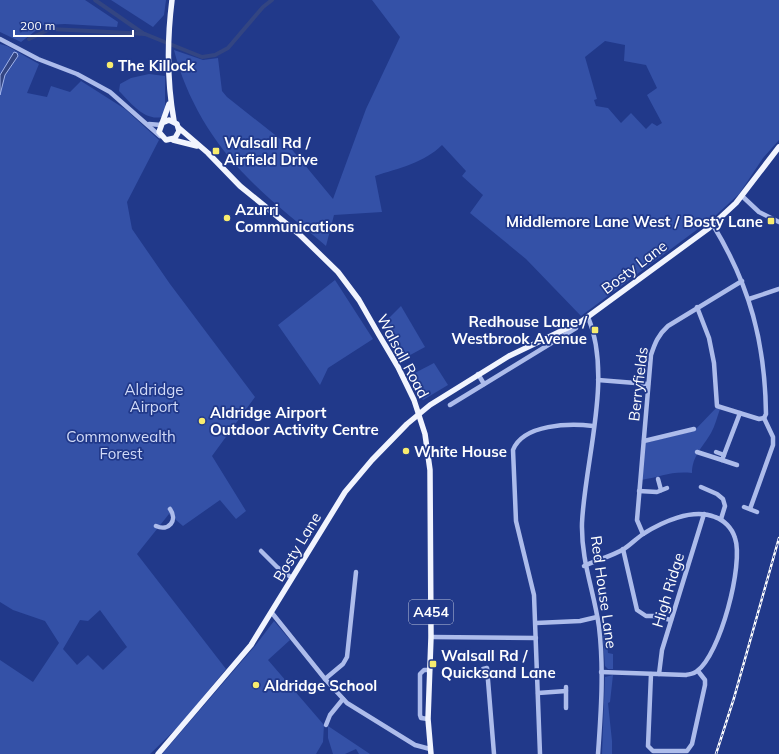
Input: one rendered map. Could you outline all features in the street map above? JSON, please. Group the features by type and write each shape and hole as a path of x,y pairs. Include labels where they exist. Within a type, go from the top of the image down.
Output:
{"main road":[{"path":"172,0 168,41 170,101 174,121 179,128 178,136 173,140"},
{"path":"170,19 176,0"},
{"path":"170,101 159,130 160,136 166,140 173,140 199,146"},
{"path":"161,124 167,120 174,121"},
{"name":"Walsall Road","path":"179,128 240,186 298,234 338,272 359,300 398,367 418,413 425,434 430,470 431,637 428,719 430,752"},
{"name":"Bosty Lane","path":"158,754 251,646 345,492 372,460 418,413 478,374 509,356 588,317 728,212 779,147"}],"street":[{"path":"0,39 60,69 77,74 110,92 149,124 160,136"},
{"path":"149,124 161,124"},
{"path":"742,196 759,212 779,222"},
{"path":"712,225 731,255 749,299 761,347 766,387 766,414 764,418 773,436 773,445 750,509"},
{"name":"Berryfields","path":"643,534 637,520 651,355 660,333 697,307 742,281"},
{"path":"749,299 779,289"},
{"path":"697,307 709,338 714,363 717,406 759,419 764,418"},
{"name":"Red House Lane","path":"588,317 594,331 596,342 598,380 582,523 584,566 597,617 601,648 598,754"},
{"path":"450,405 456,398 484,384 576,328"},
{"path":"478,374 484,384"},
{"path":"598,380 648,384"},
{"path":"723,457 740,413"},
{"path":"540,754 536,624 532,585 516,521 513,450 517,443 543,428 564,424 593,426"},
{"path":"644,441 694,429"},
{"path":"697,452 723,457"},
{"path":"716,452 737,465"},
{"path":"658,479 661,490"},
{"path":"706,490 708,484"},
{"path":"701,487 717,494 723,499 725,506 721,519"},
{"path":"639,491 652,492 667,488"},
{"path":"744,507 757,512"},
{"path":"156,526 161,529 167,528 173,522 174,518 170,509"},
{"path":"584,566 623,549 643,534 675,519 696,514 704,514 721,519 735,537 737,558 734,578 720,633 713,649 698,671 686,675 601,672"},
{"name":"High Ridge","path":"659,674 662,650 704,514"},
{"path":"623,549 637,610 646,616 654,616 671,620"},
{"path":"261,551 277,567 292,578"},
{"path":"325,679 343,664 347,657 353,578 356,572"},
{"path":"272,613 343,699 388,730 430,752"},
{"path":"536,624 580,621 597,617"},
{"path":"431,637 536,638"},
{"path":"483,669 487,668 492,752"},
{"name":"Walsall Road","path":"428,719 421,718 420,715 420,674 424,670 430,670"},
{"path":"651,674 648,746 653,751 687,751 692,744 705,685 705,680 698,671"},
{"path":"538,693 566,689 566,708"},
{"path":"326,725 330,715 343,699"}],"green space":[{"path":"0,0 85,0 118,22 117,27 65,24 43,25 21,42 0,32"},
{"path":"111,0 166,0 164,15 153,27"},
{"path":"372,0 779,0 779,140 763,158 739,194 714,217 581,316 526,259 470,213 483,195 462,176 466,171 442,145 419,161 375,176 382,212 334,215 326,246 267,196 248,178 223,150 202,119 193,102 179,68 174,50 203,60 218,58 222,91 227,97 289,146 333,199 366,109 400,37","holes":["605,41 625,45 624,61 646,65 657,88 647,95 662,123 657,126 652,123 646,129 631,113 621,123 608,108 596,106 594,100 597,99 585,57"]},
{"path":"0,44 7,46 39,64 27,93 47,97 51,86 70,92 81,81 125,109 159,140 127,202 132,229 170,284 255,397 212,456 246,511 236,519 220,500 183,526 169,514 137,554 226,669 180,725 150,754 0,754 0,660 33,682 59,643 45,621 13,610 0,602","holes":["100,610 127,647 103,670 88,655 77,665 63,649 80,620 88,621"]},
{"path":"149,74 165,76 165,110 162,117 155,118 144,114 133,106 119,91 120,84 131,78"},
{"path":"335,280 373,339 328,368 320,385 278,325"},
{"path":"401,306 425,347 401,360 382,325"},
{"path":"434,363 448,385 423,400 417,394 409,376"},
{"path":"717,407 720,409 715,424 711,433 698,452 692,467 692,473 671,474 641,480 645,443 694,431"},
{"name":"Aldridge School","path":"274,621 290,640 268,660 324,725 323,742 316,754 162,754 255,646"},
{"path":"602,626 605,626 608,653 613,654 613,669 608,669 605,666"},
{"path":"613,675 610,702 608,703 612,754 602,754 605,677"},
{"path":"328,726 370,754 359,754 356,749 345,754 333,754 328,738"}],"shaded area":[{"path":"14,52 17,53 18,56 5,75 0,95 0,75"}],"waterway":[{"path":"95,0 144,34"},
{"path":"29,39 50,29 145,34 202,57 215,55 228,48 263,7 272,0"}],"railway":[{"path":"716,754 734,698 779,538"}],"place":[{"name":"The Killock","path":"110,65"},
{"name":"Walsall Rd / Airfield Drive","path":"216,151"},
{"name":"Azurri Communications","path":"227,218"},
{"name":"Middlemore Lane West / Bosty Lane","path":"771,221"},
{"name":"Redhouse Lane / Westbrook Avenue","path":"595,330"},
{"name":"Aldridge Airport Outdoor Activity Centre","path":"202,421"},
{"name":"White House","path":"406,451"},
{"name":"Walsall Rd / Quicksand Lane","path":"433,664"},
{"name":"Aldridge School","path":"256,685"}],"park label":[{"name":"Aldridge Airport","path":"154,398"},
{"name":"Commonwealth Forest","path":"121,444"}]}
